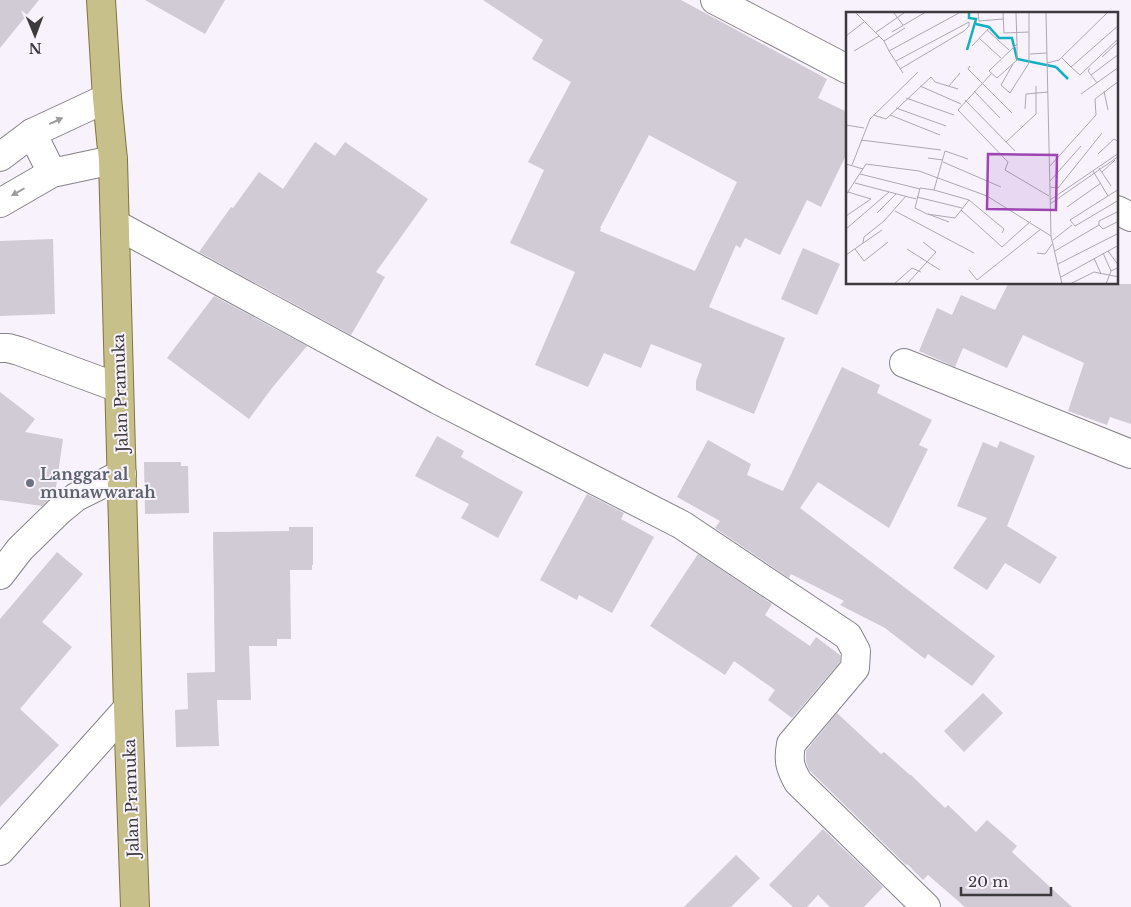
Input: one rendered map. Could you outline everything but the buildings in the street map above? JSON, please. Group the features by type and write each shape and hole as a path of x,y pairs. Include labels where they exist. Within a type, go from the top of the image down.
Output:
{"main road":[{"name":"Jalan Pramuka","path":"101,0 113,160 135,907"}],"street":[{"path":"715,0 846,68"},
{"path":"0,157 32,132 107,98"},
{"path":"32,132 52,173"},
{"path":"0,203 52,173 113,160"},
{"path":"1118,210 1131,217"},
{"path":"115,224 438,400 682,525 848,636 856,651 855,668 791,744 789,756 791,769 798,782 926,907"},
{"path":"0,348 20,351 119,388"},
{"path":"904,363 1131,454"},
{"path":"0,575 20,549 59,511 76,498 122,474"},
{"path":"0,851 128,708"}],"place":[{"name":"Langgar al munawwarah","path":"30,483"}]}
